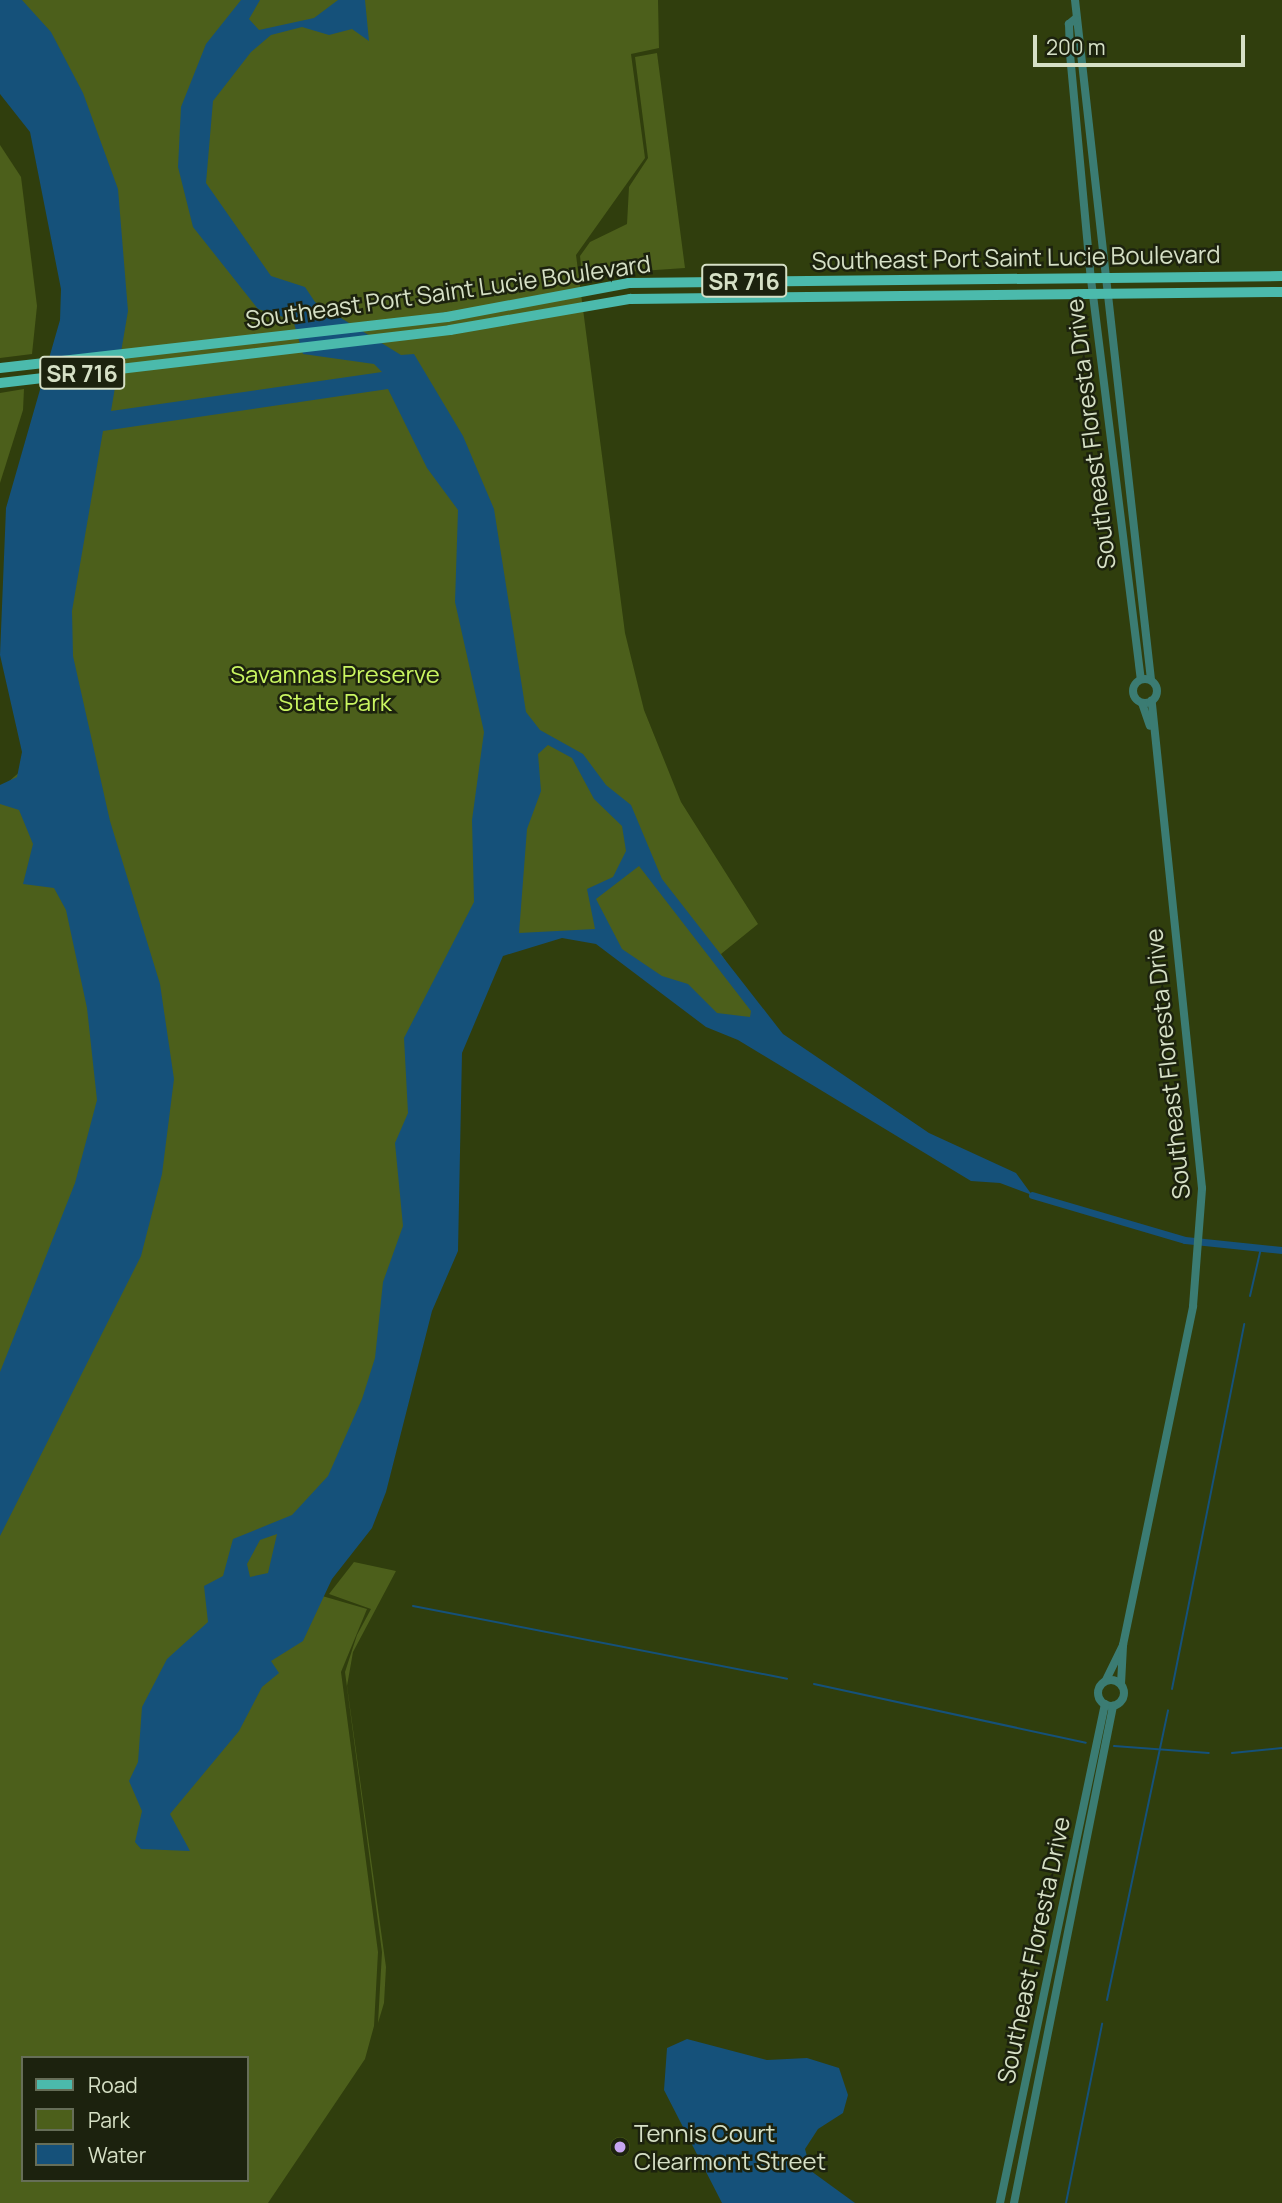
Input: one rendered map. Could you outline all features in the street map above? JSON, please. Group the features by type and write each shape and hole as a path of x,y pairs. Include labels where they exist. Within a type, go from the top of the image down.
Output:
{"main road":[{"name":"Southeast Port Saint Lucie Boulevard","path":"0,368 401,322 595,287 698,281 1282,276"},
{"path":"665,298 698,281"},
{"name":"Southeast Port Saint Lucie Boulevard","path":"0,383 410,335 599,301 665,298 1282,292"}],"street":[{"name":"Southeast Floresta Drive","path":"1075,0 1075,19 1151,680"},
{"name":"Southeast Floresta Drive","path":"1075,19 1069,24 1070,54 1091,279 1141,680"},
{"path":"1141,680 1151,680 1157,691 1152,701 1142,703 1132,691 1141,680"},
{"name":"Southeast Floresta Drive","path":"1121,1684 1123,1645 1198,1261 1201,1221 1202,1188 1150,726 1152,701"},
{"name":"Southeast Floresta Drive","path":"1142,703 1150,726"},
{"name":"Southeast Floresta Drive","path":"1107,1680 1123,1645"},
{"path":"1107,1680 1121,1684 1123,1697 1109,1705 1098,1692 1107,1680"},
{"name":"Southeast Floresta Drive","path":"1000,2203 1109,1705"},
{"name":"Southeast Floresta Drive","path":"1014,2203 1109,1705"}],"green space":[{"name":"Savannas Preserve State Park","path":"0,0 658,0 659,48 631,54 645,158 576,255 625,633 644,710 681,802 758,924 721,954 756,1006 756,1023 738,1030 610,944 566,934 499,935 446,1006 440,1148 305,1591 367,1609 341,1672 378,1952 374,2026 365,2059 268,2203 0,2203 0,789 44,751 97,305 0,40"},
{"path":"657,53 685,268 582,275 580,256 590,242 627,224 629,187 648,158 635,57"},
{"path":"0,145 21,177 37,306 32,354 0,358"},
{"path":"24,389 23,410 0,483 0,393"},
{"path":"354,1562 396,1571 353,1652 347,1686 386,1967 384,2003 378,2023 382,1952 345,1672 357,1635 371,1609 329,1594"},
{"name":"Tennis Court Clearmont Street","path":"620,2137 627,2140 630,2147 627,2154 620,2157 613,2154 610,2147 613,2140"}],"water":[{"path":"0,0 22,0 51,32 83,93 118,189 128,311 111,411 382,372 374,364 303,354 293,320 258,309 193,227 178,167 181,107 206,44 241,0 260,0 249,19 259,30 314,18 338,0 365,0 369,41 352,29 329,35 302,27 271,35 251,52 213,101 206,183 271,276 305,287 315,302 401,355 414,354 463,436 494,509 526,712 540,730 583,754 606,785 631,805 662,879 783,1034 929,1133 1016,1173 1032,1195 1000,1183 971,1181 738,1040 706,1027 596,944 562,938 503,956 462,1053 458,1251 432,1311 386,1492 372,1528 332,1579 303,1641 271,1661 279,1673 262,1687 239,1731 170,1814 190,1851 141,1849 135,1842 142,1811 129,1781 138,1762 142,1707 167,1659 208,1622 204,1586 223,1576 233,1539 292,1515 328,1476 362,1399 375,1358 383,1282 403,1226 395,1143 408,1113 404,1038 474,902 472,820 484,732 455,602 458,510 427,468 388,389 103,431 72,611 73,656 110,821 160,984 174,1079 162,1174 141,1256 0,1536 0,1372 75,1183 97,1100 87,1008 66,910 54,888 23,884 33,844 19,810 0,804 0,785 17,777 22,752 0,655 6,508 60,320 61,289 30,132 0,94","holes":["548,745 572,758 594,799 622,826 626,851 613,877 587,889 595,929 519,933 527,829 541,791 538,754","639,866 751,1011 750,1017 717,1013 688,984 662,976 622,949 596,899","277,1534 268,1573 250,1577 247,1564 260,1540"]},
{"path":"687,2039 767,2060 807,2058 839,2068 848,2095 843,2113 818,2129 805,2149 811,2171 855,2203 722,2203 664,2090 667,2048"}],"waterway":[{"path":"1032,1195 1185,1240 1282,1250"},
{"path":"1250,1296 1261,1248"},
{"path":"1172,1689 1244,1324"},
{"path":"413,1606 787,1679"},
{"path":"814,1684 1086,1743"},
{"path":"1107,2000 1168,1710"},
{"path":"1114,1746 1209,1753"},
{"path":"1232,1753 1282,1748"},
{"path":"1066,2203 1102,2024"}],"place":[{"name":"Tennis Court Clearmont Street","path":"620,2147"}]}
